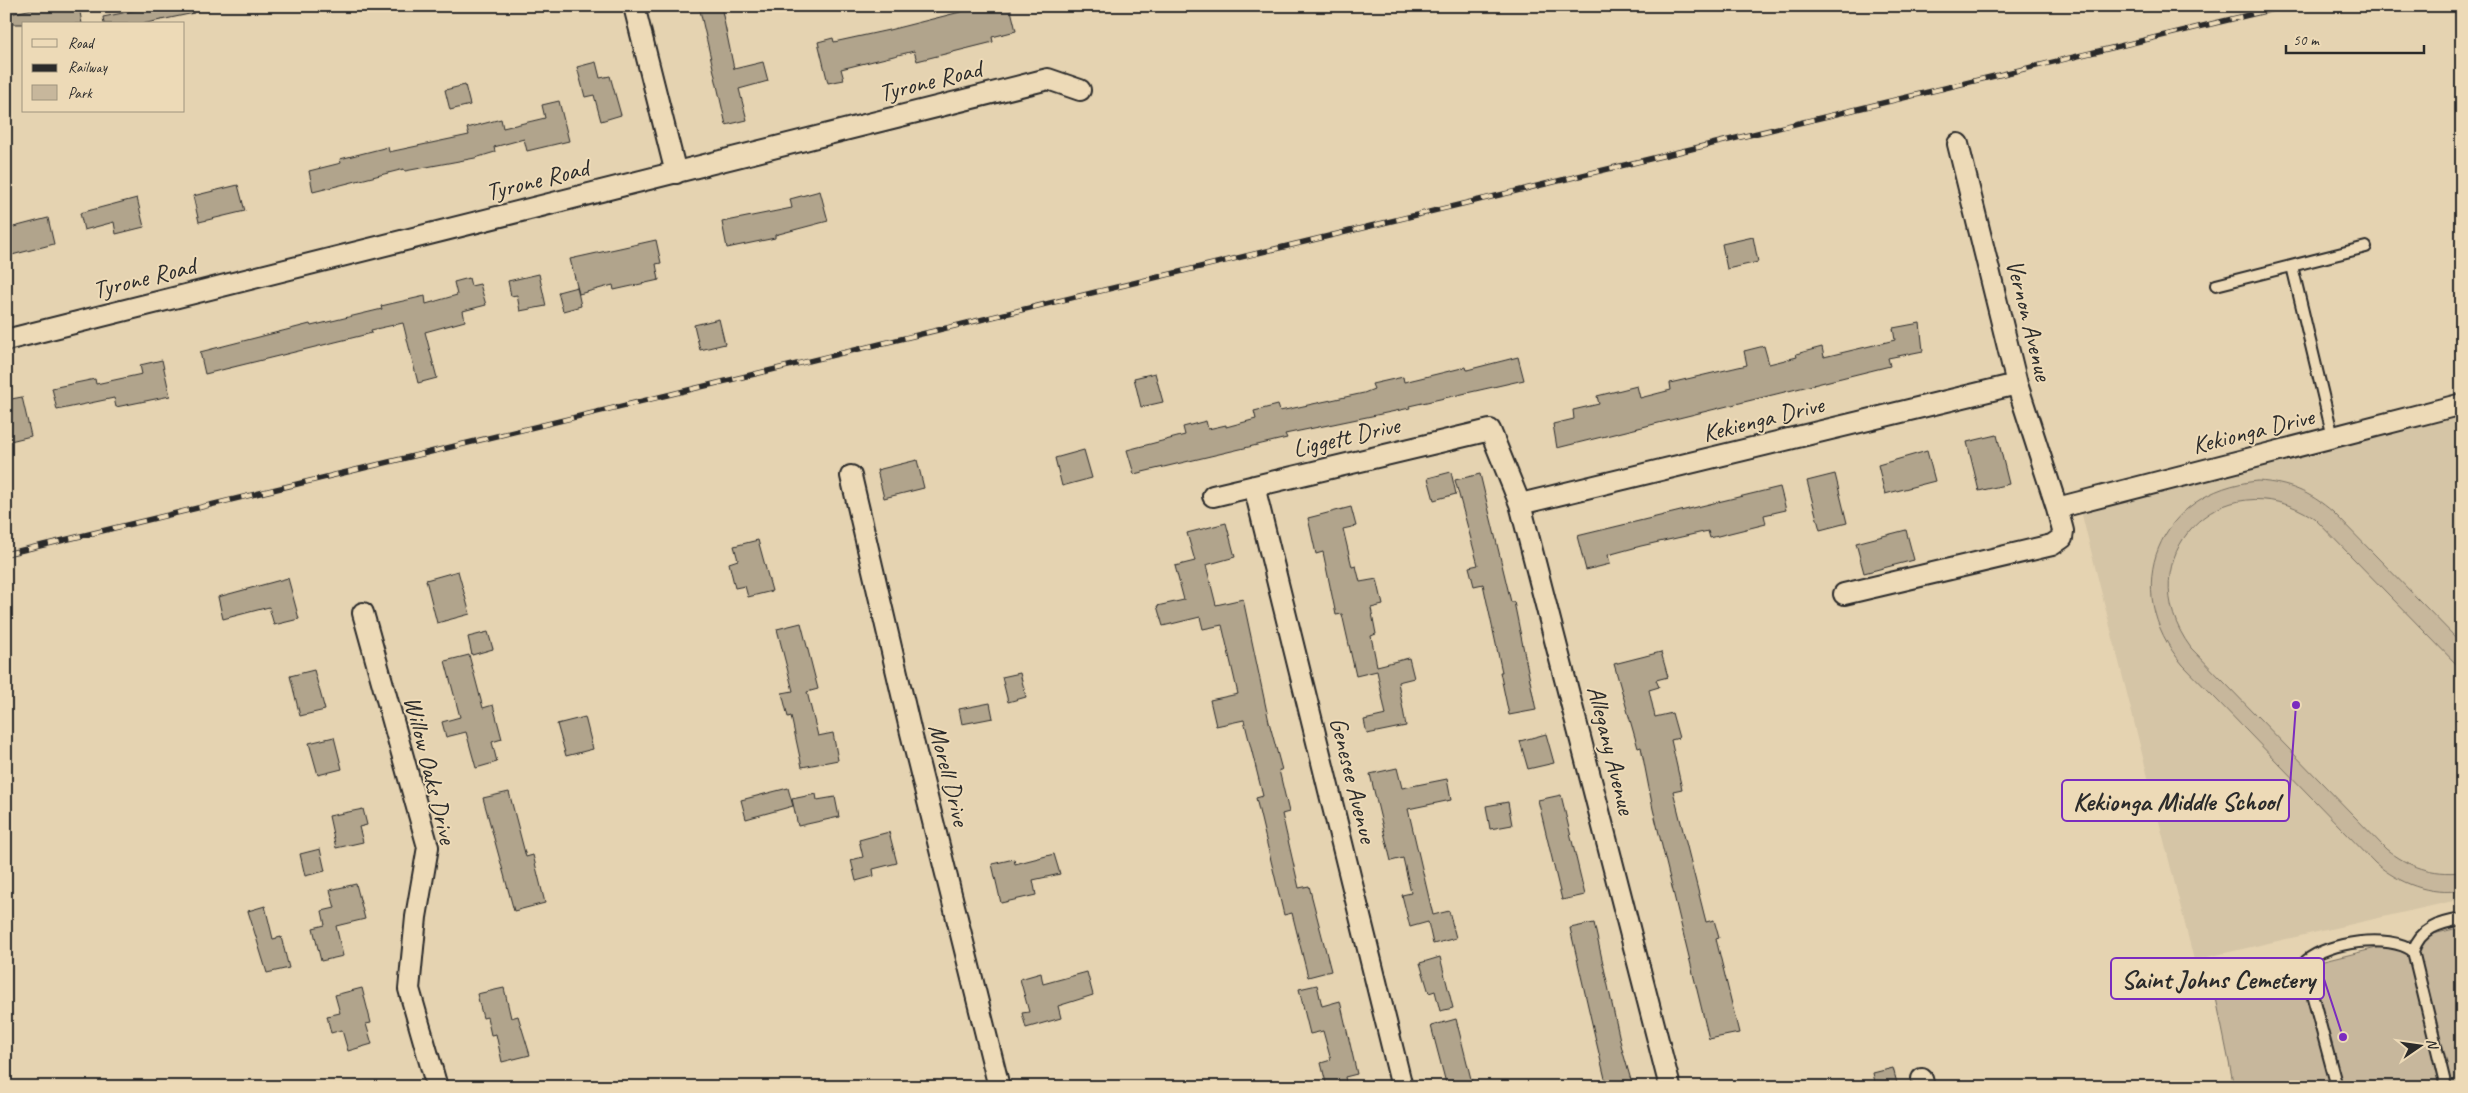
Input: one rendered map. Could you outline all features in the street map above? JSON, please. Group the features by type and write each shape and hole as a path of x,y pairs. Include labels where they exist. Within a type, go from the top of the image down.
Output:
{"street":[{"path":"634,6 676,173"},
{"name":"Tyrone Road","path":"6,340 1048,79 1080,90"},
{"name":"Vernon Avenue","path":"1844,594 2052,545 2062,538 2063,531 2057,508 2017,384 1958,144"},
{"name":"Kekienga Drive","path":"1520,504 2017,384"},
{"name":"Kekionga Drive","path":"2057,508 2462,404"},
{"name":"Allegany Avenue","path":"1490,430 1520,504 1670,1087"},
{"name":"Liggett Drive","path":"1213,496 1490,430"},
{"name":"Morell Drive","path":"851,476 911,733 998,1087"},
{"name":"Genesee Avenue","path":"1254,486 1402,1087"},
{"name":"Willow Oaks Drive","path":"363,612 428,847 416,917 409,989 437,1087"}],"lane":[{"path":"2216,285 2366,248"},
{"path":"2292,266 2333,437"},
{"path":"2446,1087 2413,951 2424,932 2441,922 2462,919"},
{"path":"2337,1087 2311,990 2306,961 2316,952 2331,947 2386,941 2413,951"}],"shaded area":[{"path":"2462,415 2462,899 2194,960 2081,511"}],"green space":[{"path":"2258,481 2289,486 2316,499 2333,512 2462,644 2462,670 2314,518 2279,502 2246,500 2217,509 2193,527 2176,552 2169,582 2174,614 2191,648 2386,849 2403,861 2421,868 2451,873 2462,872 2462,890 2438,891 2416,886 2394,876 2375,863 2183,665 2163,636 2153,605 2152,576 2159,548 2173,523 2195,503 2223,488"},
{"path":"2462,927 2462,1087 2234,1087 2214,988"}],"building":[{"path":"45,6 79,6 82,22 22,22 22,24 6,24 6,15"},
{"path":"141,6 193,6 194,13 151,22 104,22 103,17 142,9"},
{"path":"699,6 721,6 734,69 763,62 768,81 739,89 747,120 726,125"},
{"path":"971,6 1010,6 1016,31 992,37 993,42 917,61 914,51 841,69 844,80 828,83 818,42 833,38 834,42 889,30 972,9"},
{"path":"596,62 600,78 610,76 621,115 601,121 594,95 585,97 577,67"},
{"path":"465,85 470,105 450,110 445,90"},
{"path":"559,101 569,141 527,151 524,139 494,147 495,152 475,158 405,171 404,169 313,192 309,171 341,163 340,159 388,147 389,152 469,135 467,128 501,119 503,128 545,118 542,105"},
{"path":"238,185 245,211 199,222 193,196"},
{"path":"820,191 828,221 775,235 775,238 727,248 722,222 792,208 790,199"},
{"path":"137,198 144,227 116,234 114,222 84,230 80,213"},
{"path":"48,218 54,244 8,256 6,229"},
{"path":"1753,237 1758,262 1727,269 1722,244"},
{"path":"656,240 661,263 656,264 659,280 614,290 613,285 579,294 570,259"},
{"path":"539,274 546,306 520,311 517,295 511,296 508,281"},
{"path":"469,278 471,286 480,284 486,305 463,311 465,321 425,332 437,378 418,383 403,323 371,330 372,333 205,374 200,352 310,324 311,326 382,309 381,306 425,296 426,304 457,295 454,282"},
{"path":"577,287 581,306 563,311 558,292"},
{"path":"719,319 725,344 700,350 694,325"},
{"path":"1920,323 1923,351 1888,358 1890,366 1557,448 1553,424 1574,419 1573,410 1599,404 1597,396 1637,386 1640,398 1671,390 1670,383 1747,365 1744,351 1764,346 1769,364 1797,357 1796,354 1822,347 1824,357 1895,340 1893,328"},
{"path":"1518,357 1524,380 1409,406 1410,408 1285,434 1287,438 1134,474 1127,450 1185,435 1183,427 1206,421 1208,429 1226,425 1226,427 1256,419 1254,411 1278,405 1280,411 1364,393 1374,389 1372,384 1403,377 1404,382 1466,367 1467,370"},
{"path":"162,360 170,396 116,407 114,398 57,410 52,388 95,379 96,384 142,374 140,365"},
{"path":"1155,373 1163,402 1141,407 1134,378"},
{"path":"22,397 31,436 6,442 6,400"},
{"path":"1997,435 2009,484 1979,491 1967,442"},
{"path":"1084,450 1092,478 1062,486 1055,458"},
{"path":"1927,451 1935,481 1885,494 1878,465"},
{"path":"917,460 924,488 884,498 877,470"},
{"path":"1451,472 1456,494 1434,500 1428,478"},
{"path":"1480,474 1511,602 1514,602 1536,710 1509,715 1500,672 1502,672 1483,584 1474,586 1469,567 1478,565 1455,480"},
{"path":"1835,474 1847,523 1820,530 1807,481"},
{"path":"1780,487 1786,510 1764,515 1766,524 1710,538 1708,531 1641,546 1608,555 1610,564 1586,570 1577,536"},
{"path":"1351,507 1356,526 1343,529 1352,567 1356,566 1360,582 1377,579 1383,605 1371,608 1376,634 1371,636 1377,666 1409,658 1414,678 1398,682 1406,726 1367,734 1364,720 1386,715 1377,671 1356,676 1342,614 1336,615 1323,552 1316,554 1308,518"},
{"path":"1226,523 1235,557 1206,565 1216,605 1243,599 1269,722 1282,770 1279,770 1289,812 1282,814 1299,888 1309,886 1331,971 1308,977 1292,913 1284,915 1256,798 1263,796 1244,720 1216,726 1210,700 1238,694 1222,625 1203,629 1200,617 1163,626 1157,606 1184,600 1175,566 1195,561 1187,533"},
{"path":"1906,530 1914,560 1864,573 1856,543"},
{"path":"758,540 772,591 748,597 745,586 735,588 729,563 738,560 734,546"},
{"path":"458,571 470,614 437,623 426,580"},
{"path":"288,578 299,619 274,625 269,607 223,619 218,597"},
{"path":"801,623 818,689 807,692 818,736 833,733 838,760 802,767 791,716 788,717 782,693 793,691 777,629"},
{"path":"488,632 493,649 472,655 468,637"},
{"path":"1661,652 1668,677 1656,680 1659,687 1649,690 1655,717 1672,713 1679,738 1671,740 1682,789 1673,791 1706,922 1714,920 1719,938 1716,939 1739,1033 1709,1039 1653,809 1641,747 1638,748 1614,664"},
{"path":"469,655 483,708 493,705 502,739 492,742 497,762 476,768 466,732 446,737 442,722 460,717 445,661"},
{"path":"314,670 325,710 300,716 290,676"},
{"path":"1020,673 1026,697 1008,702 1002,677"},
{"path":"990,703 993,718 962,724 959,709"},
{"path":"585,717 593,749 566,756 557,724"},
{"path":"1546,734 1554,763 1528,769 1520,741"},
{"path":"334,737 342,769 318,775 309,743"},
{"path":"1397,768 1402,788 1447,779 1451,800 1408,809 1433,915 1449,911 1456,938 1433,944 1428,922 1410,927 1402,895 1411,893 1403,858 1391,861 1370,774"},
{"path":"788,788 793,806 746,819 741,800"},
{"path":"509,792 526,857 533,855 545,903 514,911 483,798"},
{"path":"816,794 817,800 835,797 839,817 798,826 792,799"},
{"path":"1561,795 1585,895 1562,900 1538,800"},
{"path":"1508,802 1512,825 1490,829 1486,806"},
{"path":"363,809 367,825 359,827 363,842 336,848 329,816"},
{"path":"889,832 897,863 873,869 874,876 856,881 851,860 863,857 859,840"},
{"path":"320,849 325,871 305,876 300,854"},
{"path":"1054,854 1060,874 1033,880 1036,895 1001,903 992,864 1014,859 1015,864"},
{"path":"356,884 365,919 336,926 343,956 321,961 313,928 325,925 322,911 335,908 330,890"},
{"path":"265,906 273,939 281,937 289,968 267,973 248,911"},
{"path":"1594,923 1622,1049 1633,1087 1607,1087 1597,1045 1570,928"},
{"path":"1440,957 1453,1008 1440,1011 1435,991 1429,993 1420,963"},
{"path":"1087,972 1093,995 1058,1006 1061,1018 1026,1028 1022,1013 1029,1012 1020,979 1041,973 1043,984"},
{"path":"1317,985 1322,1006 1340,1001 1357,1074 1345,1077 1347,1087 1327,1087 1321,1063 1331,1060 1323,1031 1310,1034 1299,989"},
{"path":"362,988 371,1023 366,1024 372,1044 348,1051 342,1030 331,1033 327,1016 340,1013 335,995"},
{"path":"504,988 511,1018 518,1016 530,1055 502,1062 496,1034 491,1035 487,1017 483,1018 477,994"},
{"path":"1456,1019 1473,1087 1447,1087 1431,1026"},
{"path":"1893,1068 1898,1087 1876,1087 1873,1073"}],"railway":[{"path":"6,554 2286,6"}],"place":[{"name":"Kekionga Middle School","path":"2296,705"},
{"name":"Saint Johns Cemetery","path":"2343,1037"}]}
